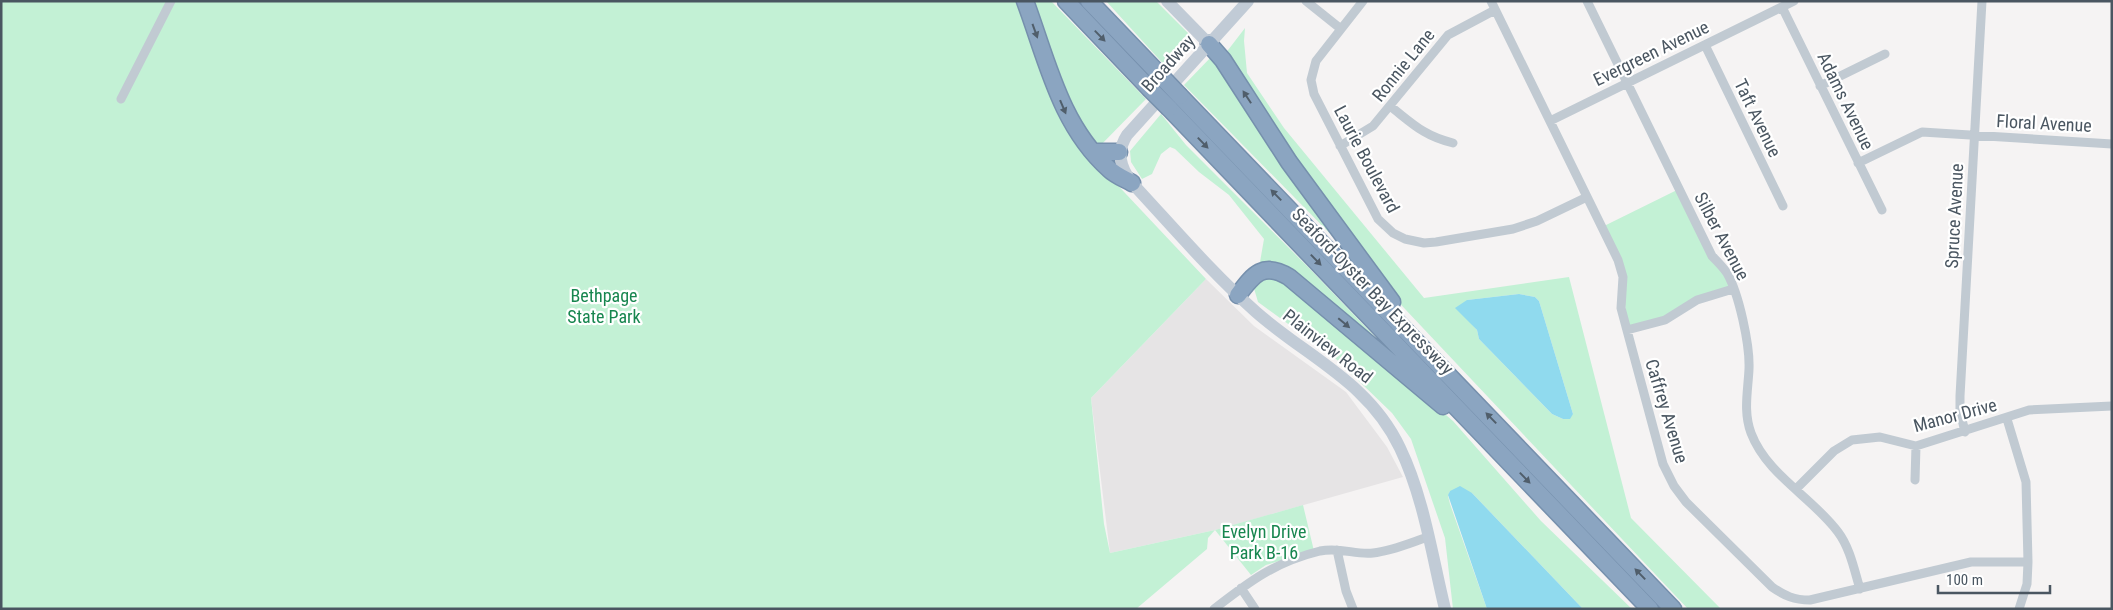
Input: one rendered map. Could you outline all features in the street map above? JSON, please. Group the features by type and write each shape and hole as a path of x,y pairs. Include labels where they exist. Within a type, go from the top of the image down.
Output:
{"highway":[{"path":"1025,1 1064,109 1081,137 1110,170 1132,183"},
{"name":"Seaford-Oyster Bay Expressway","path":"1066,1 1650,609"},
{"name":"Seaford-Oyster Bay Expressway","path":"1089,1 1674,609"},
{"path":"1209,44 1223,60 1306,186 1378,285 1443,369"},
{"path":"1094,152 1119,152"},
{"path":"1238,295 1254,276 1262,270 1279,271 1288,276 1508,461"}],"main road":[{"path":"1167,1 1209,44"},
{"name":"Broadway","path":"1119,152 1127,135 1248,1"},
{"name":"Plainview Road","path":"1119,152 1122,168 1132,183 1238,295 1257,313 1349,382 1369,401 1400,448 1428,537 1445,609"}],"street":[{"path":"121,100 171,1"},
{"path":"1306,1 1341,29"},
{"name":"Laurie Boulevard","path":"1363,1 1316,61 1311,80 1314,94 1378,219 1393,233 1416,242 1436,242 1513,229 1537,221 1587,197"},
{"name":"Silber Avenue","path":"1587,1 1712,256 1727,273 1748,348 1749,368 1746,397 1751,431 1766,460 1838,532 1850,556 1860,588"},
{"name":"Evergreen Avenue","path":"1550,121 1794,1"},
{"name":"Spruce Avenue","path":"1965,432 1960,411 1960,396 1982,1"},
{"name":"Ronnie Lane","path":"1340,146 1373,126 1448,35 1493,6"},
{"name":"Caffrey Avenue","path":"1493,6 1622,270 1621,308 1663,464 1674,486 1686,502 1772,587 1786,597 1810,600 1971,562 2028,562"},
{"name":"Adams Avenue","path":"1782,7 1882,210"},
{"name":"Taft Avenue","path":"1705,45 1783,206"},
{"path":"1820,86 1885,54"},
{"path":"1390,106 1434,138 1453,143"},
{"name":"Floral Avenue","path":"1858,163 1918,133 2112,144"},
{"path":"1627,330 1665,320 1696,300 1733,289"},
{"name":"Manor Drive","path":"1796,489 1834,451 1852,440 1880,437 1916,446 2038,409 2112,406"},
{"path":"2006,419 2026,482 2027,584 2019,609"},
{"path":"1914,480 1916,446"},
{"path":"1214,609 1258,575 1278,565 1321,551 1337,550 1373,553 1394,549 1428,537"},
{"path":"1337,550 1346,591 1353,609"},
{"path":"1240,588 1255,609"}],"shaded area":[{"path":"1206,279 1254,326 1346,392 1387,447 1403,477 1215,530 1110,553 1091,398"}],"green space":[{"name":"Bethpage State Park","path":"1,1 1019,1 1094,160 1206,279 1091,398 1104,524 1110,553 1215,530 1208,538 1207,549 1136,609 1,609"},
{"path":"1029,1 1051,1 1146,99 1097,149 1072,113"},
{"path":"1106,1 1156,1 1191,36 1188,49 1168,69"},
{"path":"1245,28 1244,41 1247,73 1284,128 1424,298 1569,277 1631,518 1721,609 1688,609 1389,292 1225,54","holes":["1519,294 1535,297 1539,301 1573,414 1563,419 1552,414 1479,339 1477,330 1468,320 1467,300"]},
{"path":"1213,55 1345,249 1184,85"},
{"path":"1161,114 1186,145 1311,270 1399,362 1260,262 1264,239 1229,195 1199,172 1175,149 1170,147 1161,154 1152,174 1142,179 1131,162 1130,151"},
{"path":"1679,189 1733,289 1715,294 1675,315 1627,330 1623,277 1602,227"},
{"path":"1268,276 1281,279 1348,338 1406,381 1453,421 1541,521 1632,609 1583,609 1472,493 1450,491 1448,496 1450,504 1487,609 1453,609 1445,538 1411,439 1392,413 1335,358 1258,302 1253,285"},
{"name":"Evelyn Drive Park B-16","path":"1303,505 1314,551 1266,565 1251,575 1215,530"}],"water":[{"path":"1519,294 1535,297 1539,301 1573,414 1570,419 1563,419 1552,414 1479,339 1477,330 1455,308 1467,300"},
{"path":"1460,486 1472,493 1583,609 1487,609 1448,495 1450,491"}]}
